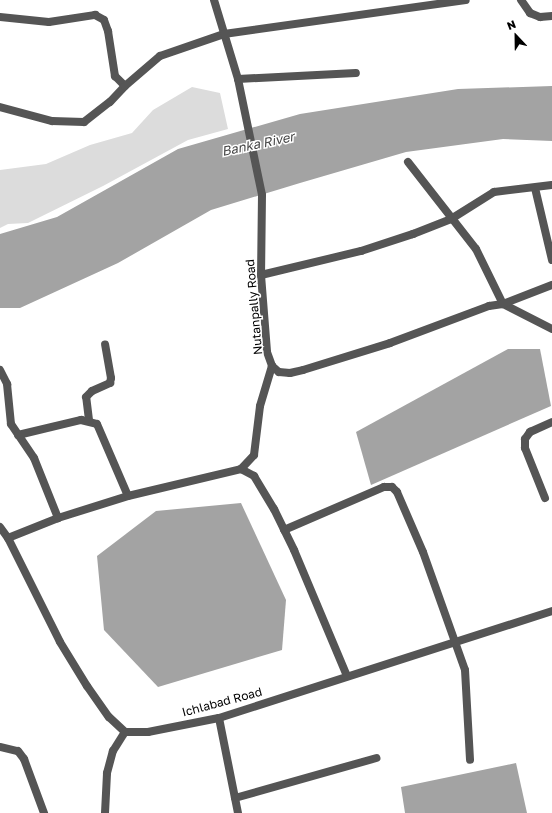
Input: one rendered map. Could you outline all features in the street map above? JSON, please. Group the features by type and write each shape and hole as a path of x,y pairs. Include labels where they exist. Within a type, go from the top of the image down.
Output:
{"street":[{"name":"Nutanpally Road","path":"214,0 238,79 262,194 261,275 267,352 272,366 279,372 290,374 390,343 489,306 503,304 552,285"},
{"path":"0,107 52,121 84,122 110,102 125,86 160,56 224,34 466,0"},
{"path":"521,0 530,13 540,17 552,16"},
{"path":"0,17 49,22 95,16 104,20 108,31 115,76 125,86"},
{"path":"238,79 356,73"},
{"path":"408,162 451,219 476,249 503,304 552,329"},
{"path":"261,275 362,251 451,219 494,192 552,185"},
{"path":"535,188 552,260"},
{"path":"89,420 86,397 92,391 110,383 111,378 105,345"},
{"path":"8,538 58,518 128,496 241,469 254,455 260,406 272,366"},
{"path":"0,370 7,384 9,412 18,435 34,458 58,518"},
{"path":"18,435 81,420 89,420 97,424 128,496"},
{"path":"545,498 524,448 525,439 530,432 552,422"},
{"path":"241,469 254,476 262,487 284,530 346,676"},
{"path":"284,530 384,488 392,487 402,498 456,641 468,688 470,760"},
{"path":"0,527 8,538 60,642 87,686 109,717 125,732 113,751 107,773 105,813"},
{"name":"Ichlabad Road","path":"125,732 148,732 218,718 456,641 552,612"},
{"path":"218,718 238,813"},
{"path":"0,747 18,751 24,759 44,813"},
{"path":"234,798 376,758"}],"shaded area":[{"path":"192,87 220,93 228,129 188,140 103,186 28,223 8,224 0,228 0,170 46,164 90,145 132,133 153,110"}],"water":[{"name":"Banka River","path":"552,86 552,141 503,139 406,152 300,183 211,210 118,263 20,308 0,308 0,234 57,217 178,149 300,114 458,89"},
{"path":"508,349 540,349 551,406 371,485 356,432"},
{"path":"241,503 286,600 282,650 158,687 104,630 97,556 156,511"},
{"path":"516,763 527,813 405,813 401,787"}]}
